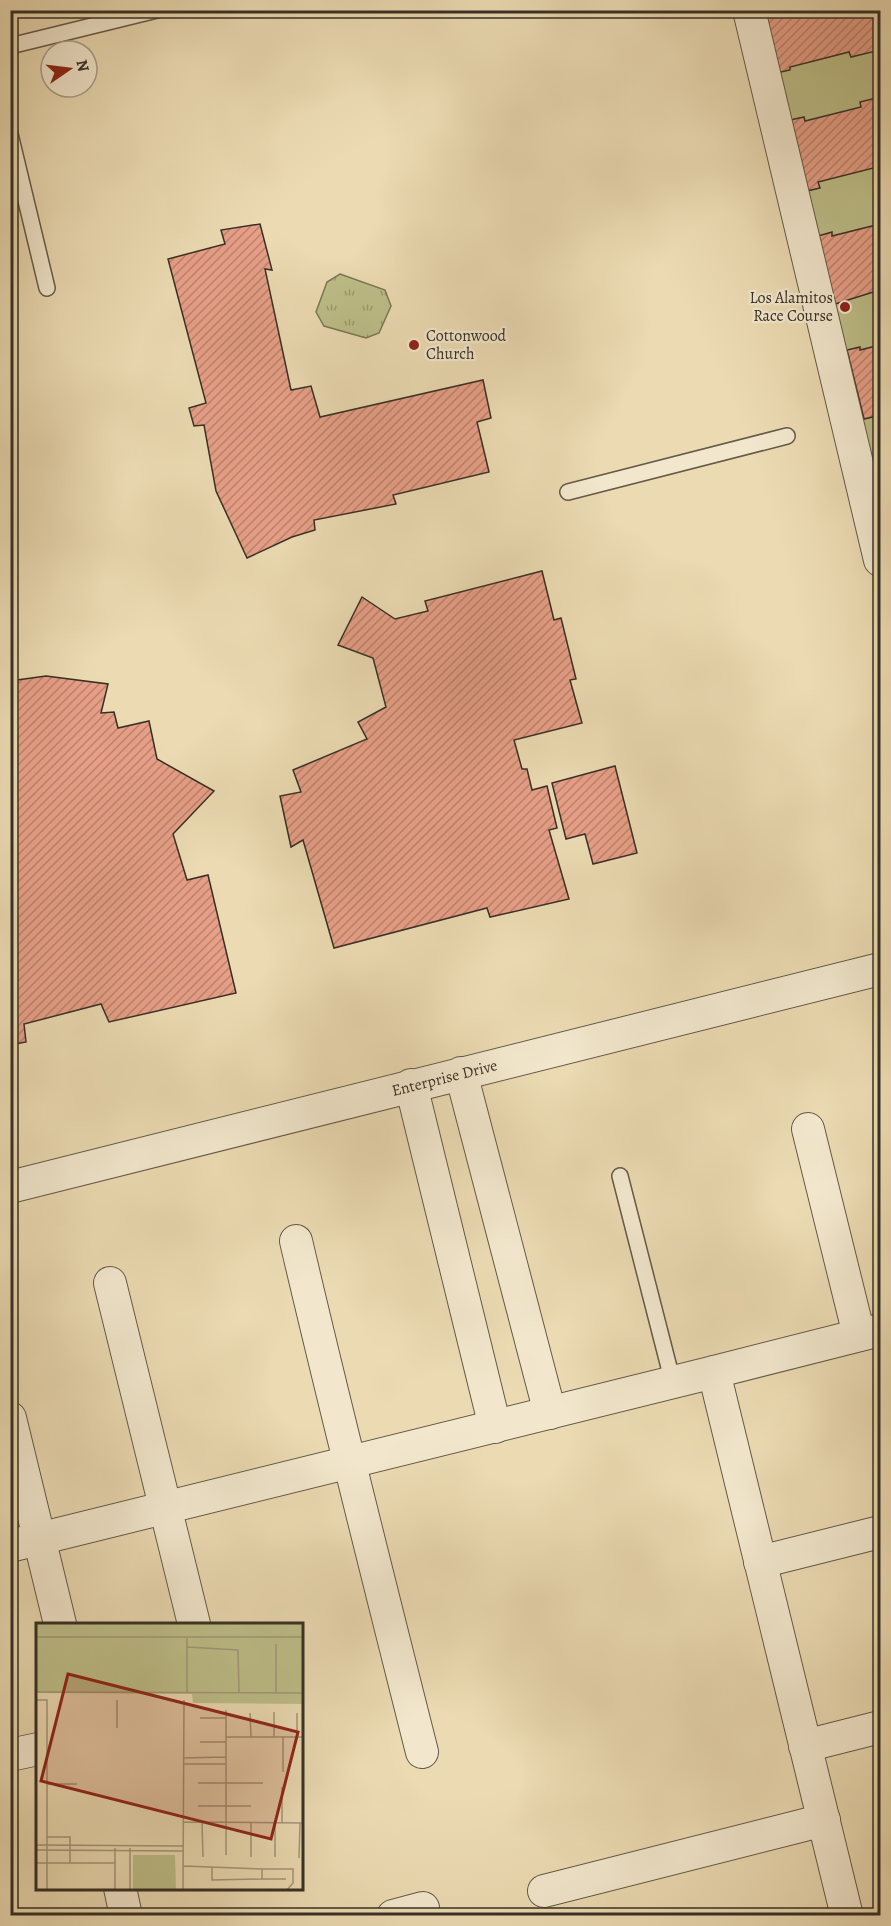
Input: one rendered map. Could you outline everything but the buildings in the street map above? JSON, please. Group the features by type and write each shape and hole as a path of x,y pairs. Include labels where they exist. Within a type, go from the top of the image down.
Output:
{"street":[{"path":"749,10 880,560"},
{"name":"Enterprise Drive","path":"10,1187 880,969"},
{"path":"461,1073 550,1413"},
{"path":"411,1086 495,1427"},
{"path":"10,1546 673,1383 870,1332 808,1130"},
{"path":"296,1241 348,1463 367,1527 422,1752"},
{"path":"110,1283 194,1623"},
{"path":"714,1372 847,1916"},
{"path":"10,1418 60,1623"},
{"path":"760,1562 880,1532"},
{"path":"805,1746 880,1727"},
{"path":"10,1755 36,1749"},
{"path":"544,1891 824,1820"},
{"path":"120,1890 126,1916"},
{"path":"393,1916 423,1908"}],"lane":[{"path":"10,46 157,10"},
{"path":"10,134 47,288"},
{"path":"568,492 787,436"},
{"path":"620,1176 673,1383"}],"green space":[{"name":"Los Alamitos Race Course","path":"737,11 880,11 880,603"},
{"path":"340,274 385,290 391,306 379,333 366,338 324,326 316,312 327,282"}],"place":[{"name":"Los Alamitos Race Course","path":"845,307"},
{"name":"Cottonwood Church","path":"414,345"}]}
